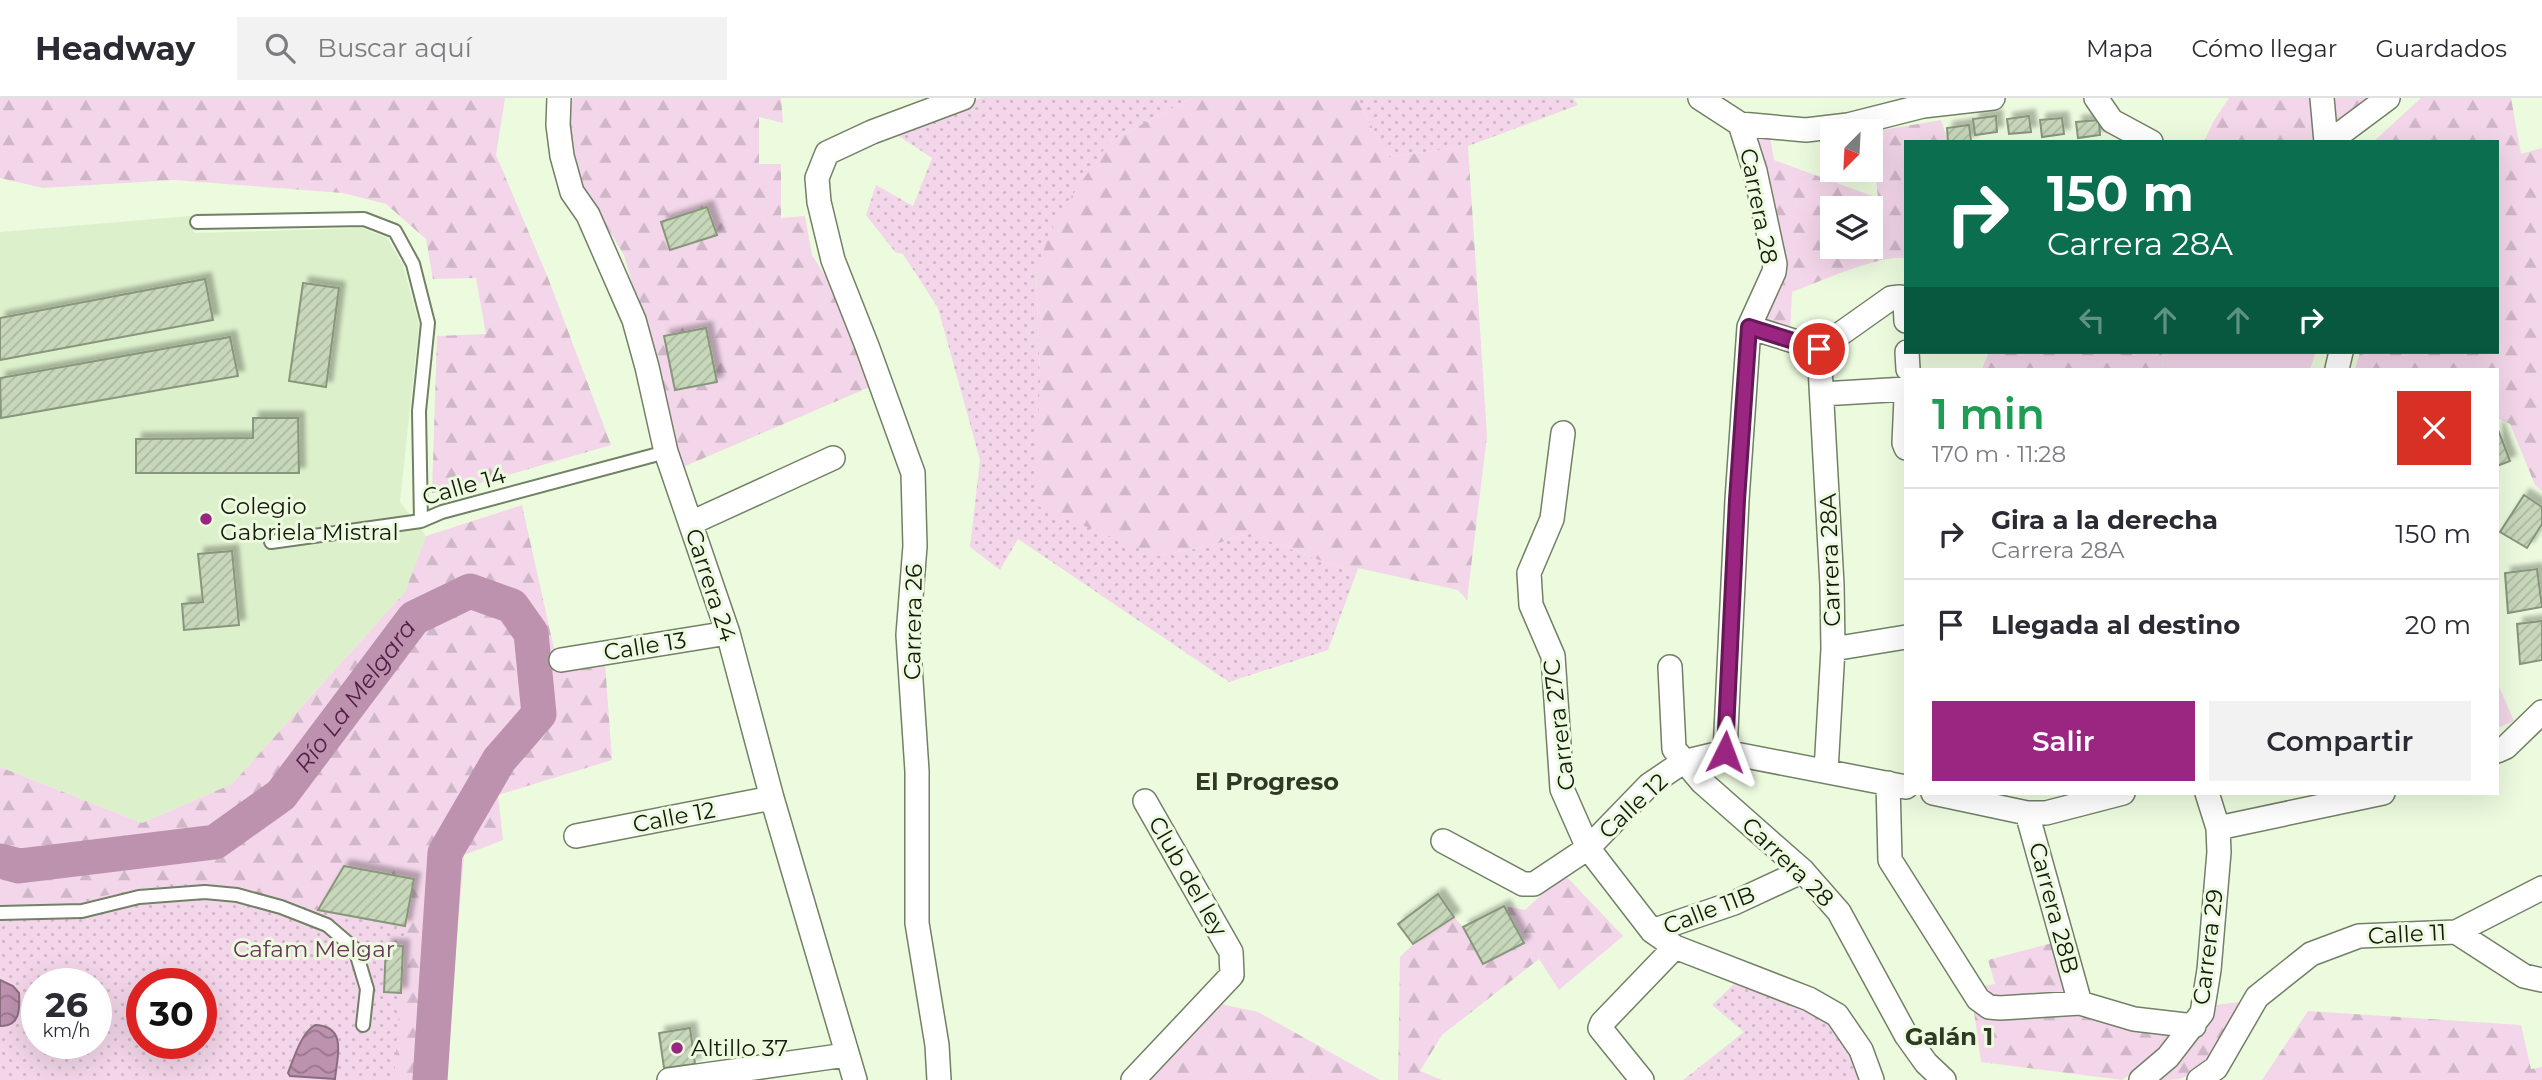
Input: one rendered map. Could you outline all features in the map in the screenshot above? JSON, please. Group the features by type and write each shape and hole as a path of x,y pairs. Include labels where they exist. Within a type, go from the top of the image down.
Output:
{"street":[{"name":"Carrera 24","path":"559,98 558,125 572,192 588,215 634,320 648,367 666,452 728,633 772,798 855,1080"},
{"name":"Carrera 26","path":"939,1080 937,1045 917,923 916,771 908,635 915,546 913,473 833,260 819,202 817,178 827,153 872,132 963,98"},
{"name":"Carrera 28","path":"1700,98 1740,124 1752,159 1775,264 1774,272 1749,327 1737,500 1725,752"},
{"path":"1740,124 1806,130 1848,125 1923,106 1993,98"},
{"path":"2095,98 2112,121 2147,140"},
{"path":"2322,98 2327,140"},
{"path":"2330,140 2388,98"},
{"path":"1749,327 1819,349 1891,298 1900,297 1904,302"},
{"name":"Carrera 28A","path":"1819,349 1832,585 1833,649 1826,771"},
{"path":"1822,394 1904,389"},
{"name":"Carrera 27C","path":"1563,433 1552,519 1529,573 1531,605 1553,656 1562,789 1588,848 1653,931 1675,947 1809,999 1837,1014 1861,1050 1872,1080"},
{"path":"691,523 834,457"},
{"name":"Calle 13","path":"561,660 728,633"},
{"path":"1833,649 1904,637"},
{"path":"1671,667 1674,749 1683,762"},
{"path":"2499,750 2506,747 2542,712"},
{"name":"Calle 12","path":"1443,841 1524,884 1534,884 1588,848 1649,785 1683,762 1725,752 1897,785"},
{"name":"Carrera 28","path":"1683,762 1803,871 1839,912 1906,1035 1926,1063 1944,1080"},
{"path":"1897,785 1890,860 1978,999 1989,1007 2080,1003 2134,1019 2194,1026"},
{"path":"1942,795 2027,813 2046,813 2115,795"},
{"name":"Carrera 29","path":"2141,1080 2168,1058 2202,1013 2209,970 2219,852 2218,828 2208,795"},
{"path":"2218,828 2374,795"},
{"name":"Calle 12","path":"576,836 772,798"},
{"name":"Club del ley","path":"1133,1080 1232,975 1231,952 1144,801"},
{"name":"Carrera 28B","path":"2027,813 2080,1003"},
{"name":"Calle 11B","path":"1653,931 1734,904 1803,871"},
{"name":"Calle 11","path":"2199,1080 2216,1068 2257,997 2311,954 2359,936 2456,932 2542,888"},
{"path":"2456,932 2524,976 2542,980"},
{"path":"1642,1080 1600,1028 1675,947"},
{"path":"670,1080 846,1055"}],"lane":[{"path":"197,222 364,219 395,231 413,264 428,323 419,411 421,521"},
{"name":"Calle 14","path":"271,542 421,521 666,452"},
{"path":"0,913 82,911 139,897 205,892 237,895 281,907 327,925 355,949 367,989 363,1025"}],"shaded area":[{"name":"Colegio Gabriela Mistral","path":"190,216 194,233 362,228 387,238 403,265 419,324 400,502 426,536 405,592 232,784 142,823 0,767 0,232"}],"green space":[{"path":"0,98 505,98 496,155 548,278 611,445 456,490 432,493 437,336 486,334 476,278 433,279 426,239 386,204 343,193 173,180 43,188 0,178"},
{"path":"573,98 781,98 783,123 759,117 759,164 781,164 781,218 805,216 812,255 836,293 872,386 683,467 624,255 573,170 568,111"},
{"path":"981,98 1192,98 1110,141 1036,269 1040,377 1156,556 1210,546 1248,533 1356,574 1328,650 1229,682 1018,539 1000,570 970,547 980,460 938,308 903,254 895,252 866,215 876,185 913,206 932,158 888,129"},
{"path":"1192,98 1356,98 1389,157 1468,146 1487,436 1467,600 1458,590 1358,568 1356,574 1248,533 1210,546 1156,556 1035,505 1040,377 1036,269 1057,217 1110,141"},
{"path":"1356,98 1573,98 1578,105 1468,146 1389,157"},
{"path":"2229,98 2312,98 2316,140 2205,140"},
{"path":"2334,98 2377,98 2354,113 2336,119"},
{"path":"2421,98 2511,98 2521,154 2542,148 2542,491 2535,485 2510,424 2499,419 2499,368 2355,368 2359,354 2499,354 2499,140 2375,140"},
{"path":"1941,120 1947,140 1904,140 1904,258 1865,265 1792,292 1790,333 1756,318 1781,270 1749,133 1770,137 1774,160 1820,177 1820,182 1834,182 1873,196 1820,196 1820,259 1883,259 1883,196 1878,196 1876,182 1883,182 1883,130"},
{"path":"1988,354 2162,354 2163,368 1982,368"},
{"path":"2162,354 2315,354 2310,368 2163,368"},
{"path":"522,505 559,671 605,663 612,760 498,795 503,840 464,855 445,1080 394,1080 405,926 413,879 344,866 318,910 186,880 87,899 16,908 0,905 0,767 142,823 232,784 405,592 426,536"},
{"path":"2499,687 2514,721 2499,727"},
{"name":"Cafam Melgar","path":"442,824 423,1080 0,1080 0,867"},
{"path":"1564,874 1623,936 1559,990 1539,959 1442,1035 1420,1071 1442,1080 1398,1080 1400,957 1413,944 1454,917 1463,927 1484,964 1523,943 1504,906 1525,910"},
{"path":"2052,943 2075,998 1994,1005 1977,987 1995,984 1988,960"},
{"path":"1735,983 1800,1007 1831,1024 1855,1057 1865,1080 1683,1080 1744,1032 1712,1005"},
{"path":"2239,1002 2216,1048 2200,1067 2179,1079 2151,1080 2208,1006"},
{"path":"1216,1003 1258,1012 1380,1080 1145,1080"},
{"path":"1973,1005 1992,1019 2085,1007 2182,1028 2161,1051 2122,1080 1981,1062"},
{"path":"2308,1011 2521,1025 2531,1069 2542,1067 2542,1080 2262,1080"}],"water":[{"path":"0,980 13,986 19,993 17,1016 12,1024 7,1026 0,1026"},
{"path":"315,1025 332,1031 336,1037 338,1053 335,1079 290,1076 288,1073 302,1040"}],"building":[{"path":"1996,116 1997,132 1975,135 1973,119"},
{"path":"2029,116 2031,132 2009,134 2007,119"},
{"path":"2062,118 2064,134 2042,137 2040,120"},
{"path":"2099,120 2100,135 2078,138 2076,122"},
{"path":"1969,125 1971,140 1948,140 1947,128"},
{"path":"707,207 717,235 670,250 661,222"},
{"path":"205,279 213,320 0,360 0,318"},
{"path":"303,283 339,288 326,387 289,381"},
{"path":"706,328 717,382 675,390 664,336"},
{"path":"230,337 238,376 1,418 0,378"},
{"path":"253,418 298,418 299,473 136,473 136,439 253,438"},
{"path":"2499,432 2510,461 2499,465"},
{"path":"2524,495 2542,507 2542,524 2527,548 2500,532"},
{"path":"232,551 239,625 184,630 182,604 203,602 198,554"},
{"path":"2537,569 2542,607 2508,613 2505,573"},
{"path":"2542,621 2542,660 2520,664 2517,624"},
{"path":"344,866 414,879 405,926 318,910"},
{"path":"1438,894 1454,917 1413,944 1398,924"},
{"path":"1504,906 1524,943 1483,964 1463,927"},
{"path":"386,945 403,946 401,993 384,992"},
{"name":"Altillo 37","path":"690,1028 695,1064 664,1068 659,1033"}],"waterway":[{"name":"Río La Melgara","path":"0,861 19,866 215,842 281,795 414,618 470,591 512,606 531,633 539,714 499,760 445,853 430,1080"}],"place":[{"name":"Colegio Gabriela Mistral","path":"206,519"},
{"name":"Altillo 37","path":"677,1048"}],"district":[{"name":"El Progreso","path":"1267,782"},
{"name":"Galán 1","path":"1949,1037"}],"route":[{"path":"1725,752 1737,500 1749,327 1819,349"}]}
